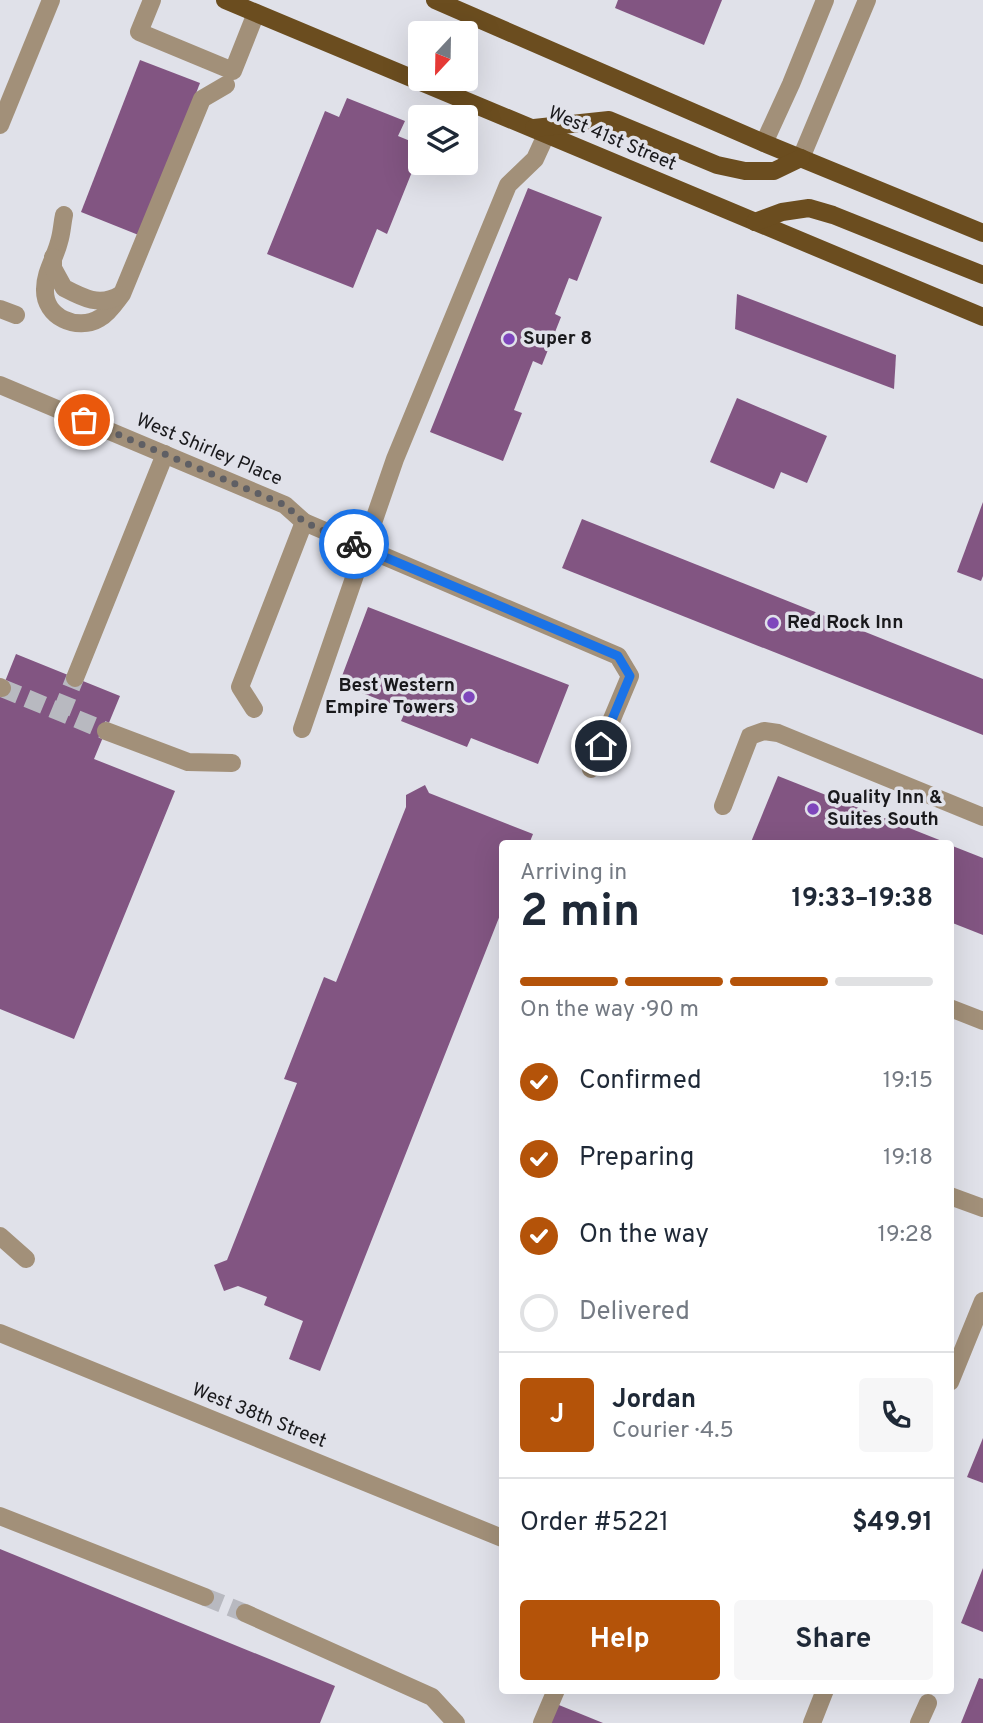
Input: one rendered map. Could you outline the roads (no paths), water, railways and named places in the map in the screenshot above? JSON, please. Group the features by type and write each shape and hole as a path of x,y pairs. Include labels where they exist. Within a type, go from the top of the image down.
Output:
{"main road":[{"name":"West 41st Street","path":"225,0 983,317"},
{"path":"435,0 764,143 983,233"},
{"path":"539,132 610,120 717,165 745,171 774,171 801,158"},
{"path":"755,222 782,212 809,208 983,275"}],"street":[{"path":"0,125 8,85 51,0"},
{"path":"152,0 139,32 233,71 256,13"},
{"path":"764,143 825,0"},
{"path":"801,158 867,0"},
{"path":"64,215 59,242 47,273 47,303 56,314 67,321 82,324 100,318 122,293 202,99 226,85"},
{"path":"302,729 395,459 508,185 536,159 539,132"},
{"path":"53,257 53,268 64,288 99,302 110,301 122,293"},
{"name":"West Shirley Place","path":"0,384 285,505 304,522 618,656 630,676 591,769"},
{"path":"75,678 165,454"},
{"path":"254,709 240,687 304,522"},
{"path":"723,806 750,736 764,730 778,733 983,817"},
{"path":"106,731 188,762 232,763"},
{"path":"954,1010 983,1021"},
{"path":"954,1197 983,1208"},
{"path":"0,1236 26,1259"},
{"path":"954,1372 983,1301"},
{"name":"West 38th Street","path":"2,1340 499,1537"},
{"path":"0,1516 205,1597"},
{"path":"245,1613 432,1697 456,1723"},
{"path":"542,1723 554,1694"},
{"path":"812,1723 823,1694"},
{"path":"919,1723 928,1703"}],"tunnel":[{"path":"61,713 75,678"},
{"path":"2,688 106,731"},
{"path":"205,1597 245,1613"}],"place":[{"name":"Super 8","path":"509,339"},
{"name":"Red Rock Inn","path":"773,623"},
{"name":"Best Western Empire Towers","path":"469,697"},
{"name":"Quality Inn & Suites South","path":"813,809"}]}
